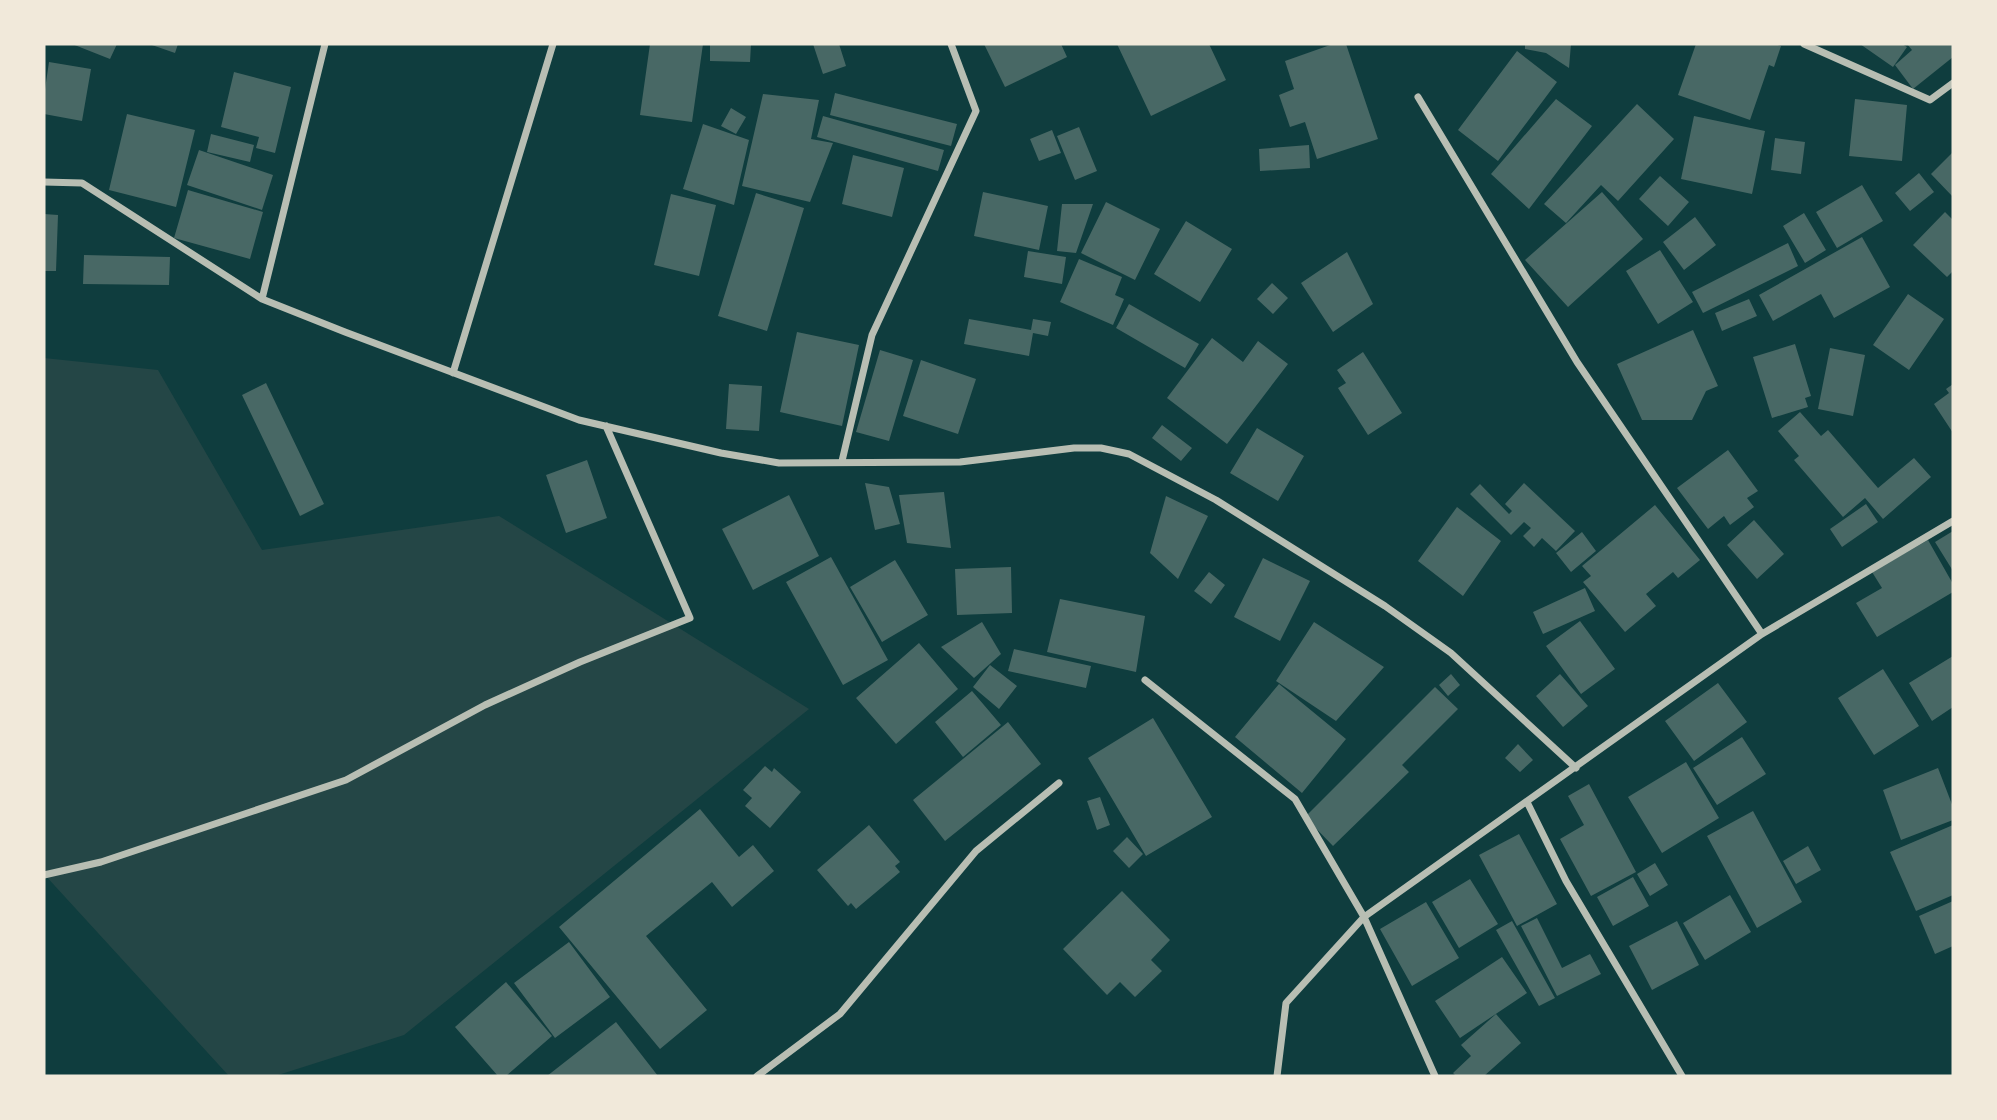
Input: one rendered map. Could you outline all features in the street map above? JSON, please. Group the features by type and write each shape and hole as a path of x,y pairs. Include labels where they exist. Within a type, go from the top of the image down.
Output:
{"street":[{"path":"262,299 325,44"},
{"path":"453,373 553,44"},
{"path":"842,461 872,335 976,111 951,44"},
{"path":"1804,44 1930,100 1953,83"},
{"path":"1418,97 1577,362 1762,634"},
{"path":"44,182 82,183 262,299 579,420 696,448 779,463 960,462 1074,448 1101,448 1129,454 1216,500 1385,606 1451,653 1576,768"},
{"path":"44,875 101,862 346,780 485,705 580,662 690,618 606,426"},
{"path":"1277,1076 1286,1003 1364,917 1762,634 1953,521"},
{"path":"1145,680 1295,799 1364,917 1435,1076"},
{"path":"757,1076 840,1014 976,851 1059,783"},
{"path":"1527,802 1566,881 1682,1076"}],"shaded area":[{"path":"44,358 158,370 262,550 499,516 809,709 404,1035 275,1076 229,1076 44,874"}],"building":[{"path":"72,44 117,44 110,59"},
{"path":"149,44 178,44 175,53"},
{"path":"650,44 703,44 692,122 640,115"},
{"path":"710,44 751,44 750,62 710,61"},
{"path":"813,44 839,44 846,66 823,74"},
{"path":"984,44 1061,44 1067,57 1005,87"},
{"path":"1117,44 1209,44 1226,80 1151,116"},
{"path":"1333,44 1346,44 1378,139 1317,159 1305,122 1290,127 1279,95 1294,89 1285,61"},
{"path":"1525,44 1571,44 1569,68 1546,53 1525,49"},
{"path":"1696,44 1781,46 1774,67 1769,65 1750,120 1678,95"},
{"path":"1860,44 1902,44 1907,47 1893,67"},
{"path":"1907,44 1953,44 1953,57 1913,89 1895,65 1912,50"},
{"path":"1517,51 1557,82 1498,161 1458,130"},
{"path":"49,62 91,69 82,121 44,114"},
{"path":"234,72 291,87 275,153 256,148 259,137 221,127"},
{"path":"835,93 957,124 951,146 830,115"},
{"path":"763,94 819,100 811,139 833,143 810,202 742,186"},
{"path":"1556,99 1592,126 1529,209 1491,174"},
{"path":"1855,99 1907,105 1902,161 1849,156"},
{"path":"1637,104 1674,139 1618,201 1601,185 1566,223 1544,204"},
{"path":"731,108 746,117 736,134 721,126"},
{"path":"127,114 195,130 176,207 109,190"},
{"path":"823,116 944,150 938,171 817,137"},
{"path":"1694,116 1765,131 1752,194 1681,179"},
{"path":"703,124 749,140 734,205 683,189"},
{"path":"1079,127 1097,171 1075,180 1057,136"},
{"path":"1052,130 1061,153 1039,161 1030,139"},
{"path":"211,134 254,145 250,162 207,152"},
{"path":"1775,138 1805,142 1801,174 1771,170"},
{"path":"1309,145 1310,168 1260,171 1259,149"},
{"path":"199,150 273,175 262,210 187,185"},
{"path":"1953,152 1953,197 1931,174"},
{"path":"853,155 904,168 892,217 842,204"},
{"path":"1919,173 1934,192 1910,211 1895,193"},
{"path":"1660,176 1689,202 1668,226 1639,199"},
{"path":"1862,185 1883,221 1837,248 1816,212"},
{"path":"188,190 263,212 250,259 174,238"},
{"path":"983,192 1048,206 1039,250 974,236"},
{"path":"1602,192 1643,239 1568,307 1525,260"},
{"path":"756,193 804,208 767,331 718,316"},
{"path":"671,194 716,205 699,276 654,265"},
{"path":"1106,202 1160,229 1135,280 1081,253"},
{"path":"1062,204 1093,204 1076,253 1057,251"},
{"path":"1945,212 1953,220 1953,271 1947,277 1913,245"},
{"path":"1804,213 1826,250 1805,263 1783,226"},
{"path":"44,214 58,215 56,271 44,271"},
{"path":"1695,217 1716,245 1684,270 1663,242"},
{"path":"1186,221 1232,249 1200,302 1154,274"},
{"path":"1862,237 1890,287 1834,318 1821,294 1773,321 1759,295"},
{"path":"1788,243 1798,266 1703,313 1692,292"},
{"path":"1660,250 1693,302 1658,324 1626,271"},
{"path":"1028,251 1066,257 1062,284 1024,277"},
{"path":"1347,252 1373,304 1333,332 1301,283"},
{"path":"84,255 170,257 169,285 83,284"},
{"path":"1079,259 1122,277 1115,295 1124,299 1113,325 1060,302"},
{"path":"1272,283 1288,298 1273,314 1257,299"},
{"path":"1908,294 1944,319 1909,370 1873,345"},
{"path":"1749,299 1757,316 1722,331 1715,313"},
{"path":"1129,304 1199,344 1185,368 1116,328"},
{"path":"969,319 1031,330 1033,319 1051,322 1048,336 1033,333 1029,356 964,344"},
{"path":"1693,330 1718,386 1706,391 1692,420 1642,420 1617,364"},
{"path":"797,332 859,345 842,426 780,412"},
{"path":"1212,338 1243,362 1258,341 1288,364 1227,444 1167,398"},
{"path":"1795,344 1811,396 1805,398 1808,407 1772,418 1753,357"},
{"path":"1830,348 1865,355 1853,416 1818,409"},
{"path":"880,350 913,360 889,441 856,432"},
{"path":"1363,352 1402,413 1368,435 1338,388 1346,383 1337,370"},
{"path":"921,360 976,379 958,434 903,416"},
{"path":"266,383 324,504 300,516 242,395"},
{"path":"729,384 762,386 759,431 726,429"},
{"path":"1953,384 1953,433 1934,404 1949,393 1946,389"},
{"path":"1800,412 1821,436 1828,430 1878,488 1914,458 1931,477 1883,519 1865,498 1843,517 1794,460 1799,456 1778,431"},
{"path":"1162,425 1192,448 1181,461 1152,438"},
{"path":"1257,428 1304,456 1278,501 1230,473"},
{"path":"1728,450 1758,491 1747,498 1754,507 1730,525 1724,516 1708,529 1677,488"},
{"path":"587,460 607,518 566,533 546,475"},
{"path":"865,483 889,487 900,524 875,530"},
{"path":"1524,483 1575,531 1556,551 1542,538 1534,547 1523,536 1531,528 1524,522 1511,535 1470,494 1480,484 1509,514 1512,511 1505,504"},
{"path":"944,492 951,548 907,543 899,495"},
{"path":"789,495 819,556 753,590 722,529"},
{"path":"1166,496 1208,516 1178,579 1150,553"},
{"path":"1866,504 1878,522 1842,547 1830,529"},
{"path":"1655,505 1700,560 1678,578 1673,572 1646,594 1656,606 1625,632 1583,582 1591,576 1582,566"},
{"path":"1457,507 1501,541 1463,596 1418,561"},
{"path":"1754,520 1784,554 1757,579 1727,545"},
{"path":"1953,531 1953,571 1935,542"},
{"path":"1582,532 1596,551 1571,572 1556,553"},
{"path":"1928,540 1953,584 1953,592 1877,637 1856,603 1882,588 1872,572"},
{"path":"831,557 888,660 843,685 786,582"},
{"path":"1263,558 1310,581 1280,641 1234,617"},
{"path":"895,560 928,615 882,642 850,587"},
{"path":"1011,567 1012,613 957,615 955,569"},
{"path":"1209,572 1225,585 1211,604 1194,591"},
{"path":"1585,588 1595,611 1543,634 1533,612"},
{"path":"1060,599 1145,616 1136,672 1047,652"},
{"path":"1580,621 1615,669 1581,694 1546,646"},
{"path":"982,622 1001,654 974,678 941,647"},
{"path":"1314,622 1384,667 1336,721 1276,681"},
{"path":"919,643 958,689 896,744 856,698"},
{"path":"1014,649 1091,666 1086,688 1008,671"},
{"path":"1953,656 1953,707 1932,721 1909,683"},
{"path":"990,665 1017,686 999,709 973,687"},
{"path":"1883,669 1919,726 1874,755 1838,698"},
{"path":"1451,674 1460,685 1448,696 1439,685"},
{"path":"1560,674 1588,706 1563,727 1536,696"},
{"path":"1718,683 1747,722 1694,761 1665,721"},
{"path":"1279,684 1346,739 1302,793 1235,737"},
{"path":"1435,687 1458,709 1402,765 1409,772 1333,846 1305,817"},
{"path":"972,691 1001,725 963,757 935,722"},
{"path":"1153,718 1212,817 1146,856 1088,758"},
{"path":"1008,722 1041,764 945,841 913,800"},
{"path":"1742,737 1766,774 1717,805 1693,768"},
{"path":"1518,744 1533,760 1520,772 1505,758"},
{"path":"1686,762 1719,818 1662,853 1628,797"},
{"path":"765,766 772,772 774,768 801,792 770,828 745,806 752,798 743,790"},
{"path":"1938,768 1953,807 1953,820 1901,840 1883,790"},
{"path":"1589,784 1636,872 1591,896 1560,839 1584,825 1568,796"},
{"path":"1100,797 1110,825 1097,830 1087,801"},
{"path":"700,809 739,857 753,845 774,871 732,907 712,882 646,936 707,1010 660,1049 559,927"},
{"path":"1753,811 1802,902 1757,928 1707,836"},
{"path":"869,825 900,862 895,866 900,872 856,909 851,903 848,906 817,870"},
{"path":"1953,825 1953,895 1916,911 1890,852"},
{"path":"1519,834 1557,904 1517,926 1479,855"},
{"path":"1127,837 1143,854 1129,868 1113,851"},
{"path":"1808,846 1821,870 1796,884 1783,861"},
{"path":"1655,863 1668,885 1650,896 1637,874"},
{"path":"1633,877 1649,906 1613,926 1597,897"},
{"path":"1470,879 1498,924 1459,948 1432,902"},
{"path":"1122,891 1170,940 1151,960 1162,971 1135,997 1120,982 1107,995 1063,949"},
{"path":"1730,895 1751,932 1705,960 1683,923"},
{"path":"1953,901 1953,946 1935,954 1919,916"},
{"path":"1426,902 1459,958 1412,986 1380,929"},
{"path":"1537,918 1562,968 1590,954 1601,974 1557,996 1521,926"},
{"path":"1512,921 1555,998 1539,1006 1496,930"},
{"path":"1677,921 1699,965 1652,990 1629,946"},
{"path":"569,942 610,997 555,1038 514,983"},
{"path":"1502,957 1527,993 1460,1038 1435,1001"},
{"path":"506,982 552,1036 506,1076 498,1076 455,1027"},
{"path":"1496,1014 1521,1043 1484,1076 1456,1076 1453,1073 1471,1056 1461,1045"},
{"path":"616,1022 658,1076 547,1076"}]}
